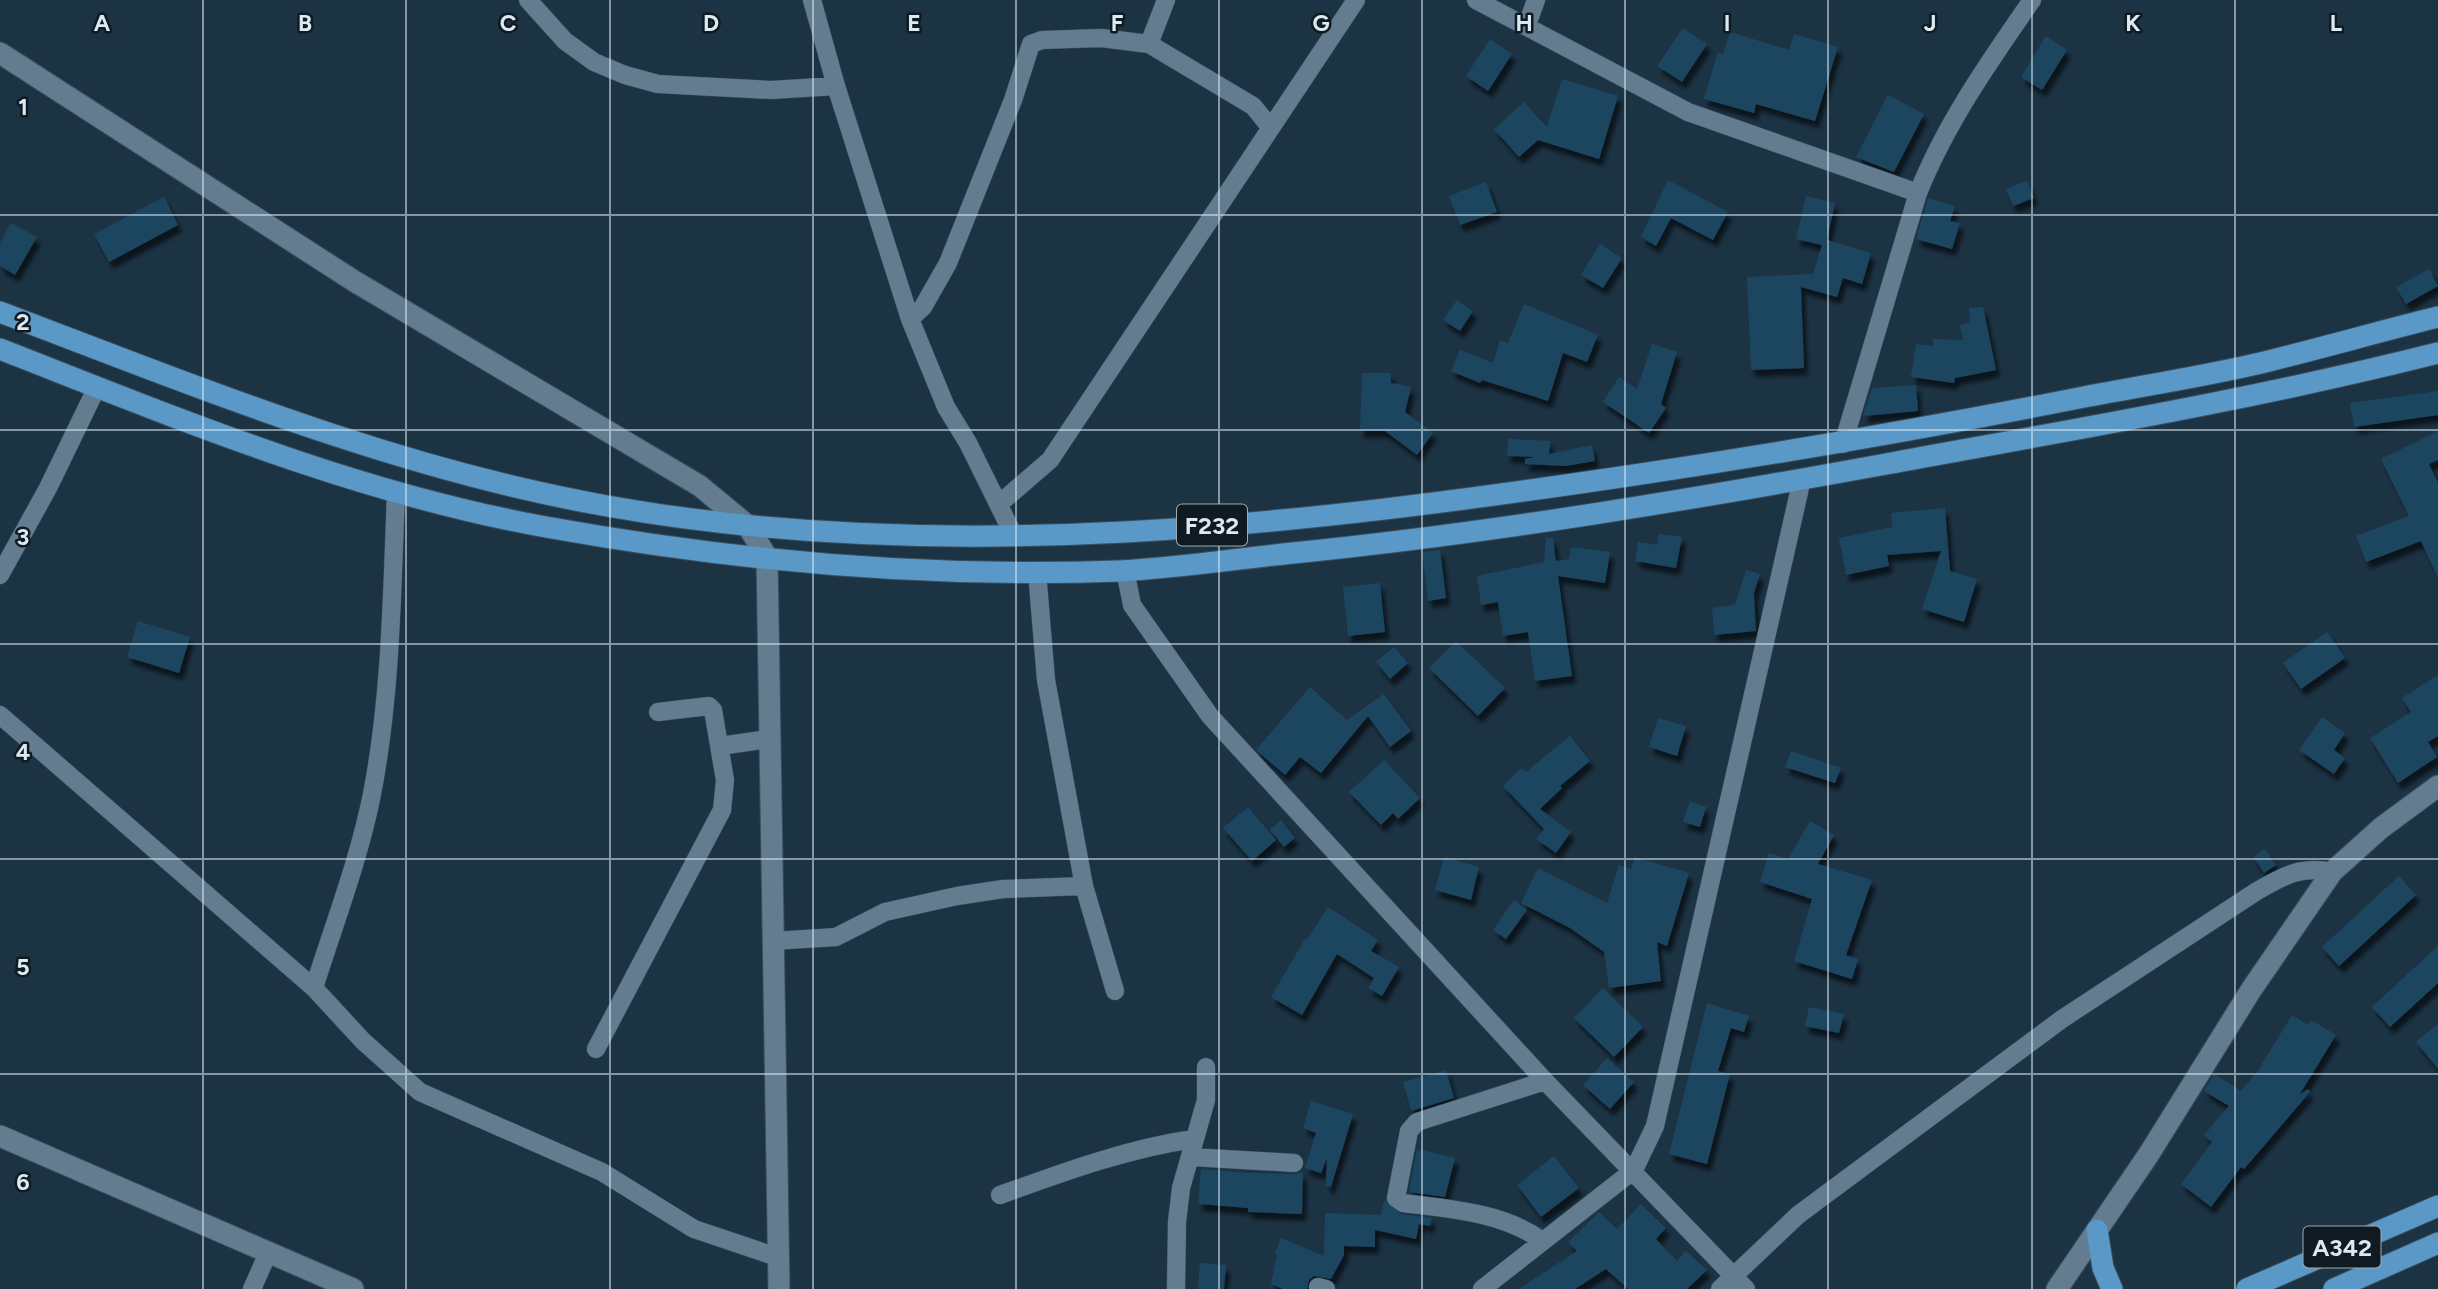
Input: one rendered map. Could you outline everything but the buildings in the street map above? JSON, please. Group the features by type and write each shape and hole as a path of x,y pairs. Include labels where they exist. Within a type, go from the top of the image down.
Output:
{"highway":[{"name":"F232","path":"0,312 282,418 445,470 607,506 747,525 875,535 1014,536 1142,531 1473,499 1843,444 2262,363 2438,317"},
{"name":"F232","path":"0,349 286,460 396,492 544,527 828,565 1037,572 1125,570 1344,548 1580,517 2309,386 2438,353"},
{"name":"A342","path":"2247,1289 2438,1206"},
{"path":"2097,1230 2103,1268 2112,1289"},
{"name":"A342","path":"2334,1289 2438,1243"}],"street":[{"path":"528,0 565,41 594,62 625,75 658,84 771,90 836,86"},
{"path":"812,0 836,86 910,319 946,407 1014,536"},
{"path":"1149,44 1166,0"},
{"path":"999,504 1050,460 1356,0"},
{"path":"1476,0 1688,112 1918,193"},
{"path":"1527,25 1536,0"},
{"path":"1843,444 1918,193 1952,120 2032,0"},
{"path":"910,319 923,307 948,263 1013,100 1023,62 1031,44 1042,40 1101,38 1149,44 1252,106 1270,128"},
{"path":"0,53 354,281 700,486 747,525 767,557 779,1289"},
{"path":"0,575 48,488 97,387"},
{"path":"1482,1289 1541,1240 1634,1170 1655,1126 1802,479"},
{"path":"314,988 362,838 372,792 391,611 396,492"},
{"path":"1125,570 1132,605 1210,716 1545,1081 1634,1170 1746,1289"},
{"path":"1037,572 1046,680 1084,886 1115,992"},
{"path":"596,1049 722,810 725,780 713,710 709,706 658,712"},
{"path":"0,715 314,988 363,1041 420,1091 602,1172 694,1229 777,1256"},
{"path":"720,746 769,739"},
{"path":"2057,1289 2150,1154 2250,990 2332,872 2381,828 2438,786"},
{"path":"1720,1289 1798,1215 2062,1019 2268,884 2291,872 2314,868 2332,872"},
{"path":"773,941 836,937 885,912 957,896 1003,889 1084,886"},
{"path":"1176,1289 1177,1222 1181,1188 1206,1100 1206,1067"},
{"path":"1541,1240 1526,1229 1463,1210 1402,1203 1396,1198 1409,1130 1417,1122 1545,1081"},
{"path":"3,1143 353,1289"},
{"path":"1000,1195 1100,1159 1152,1145 1294,1163"},
{"path":"252,1289 268,1253"}]}
